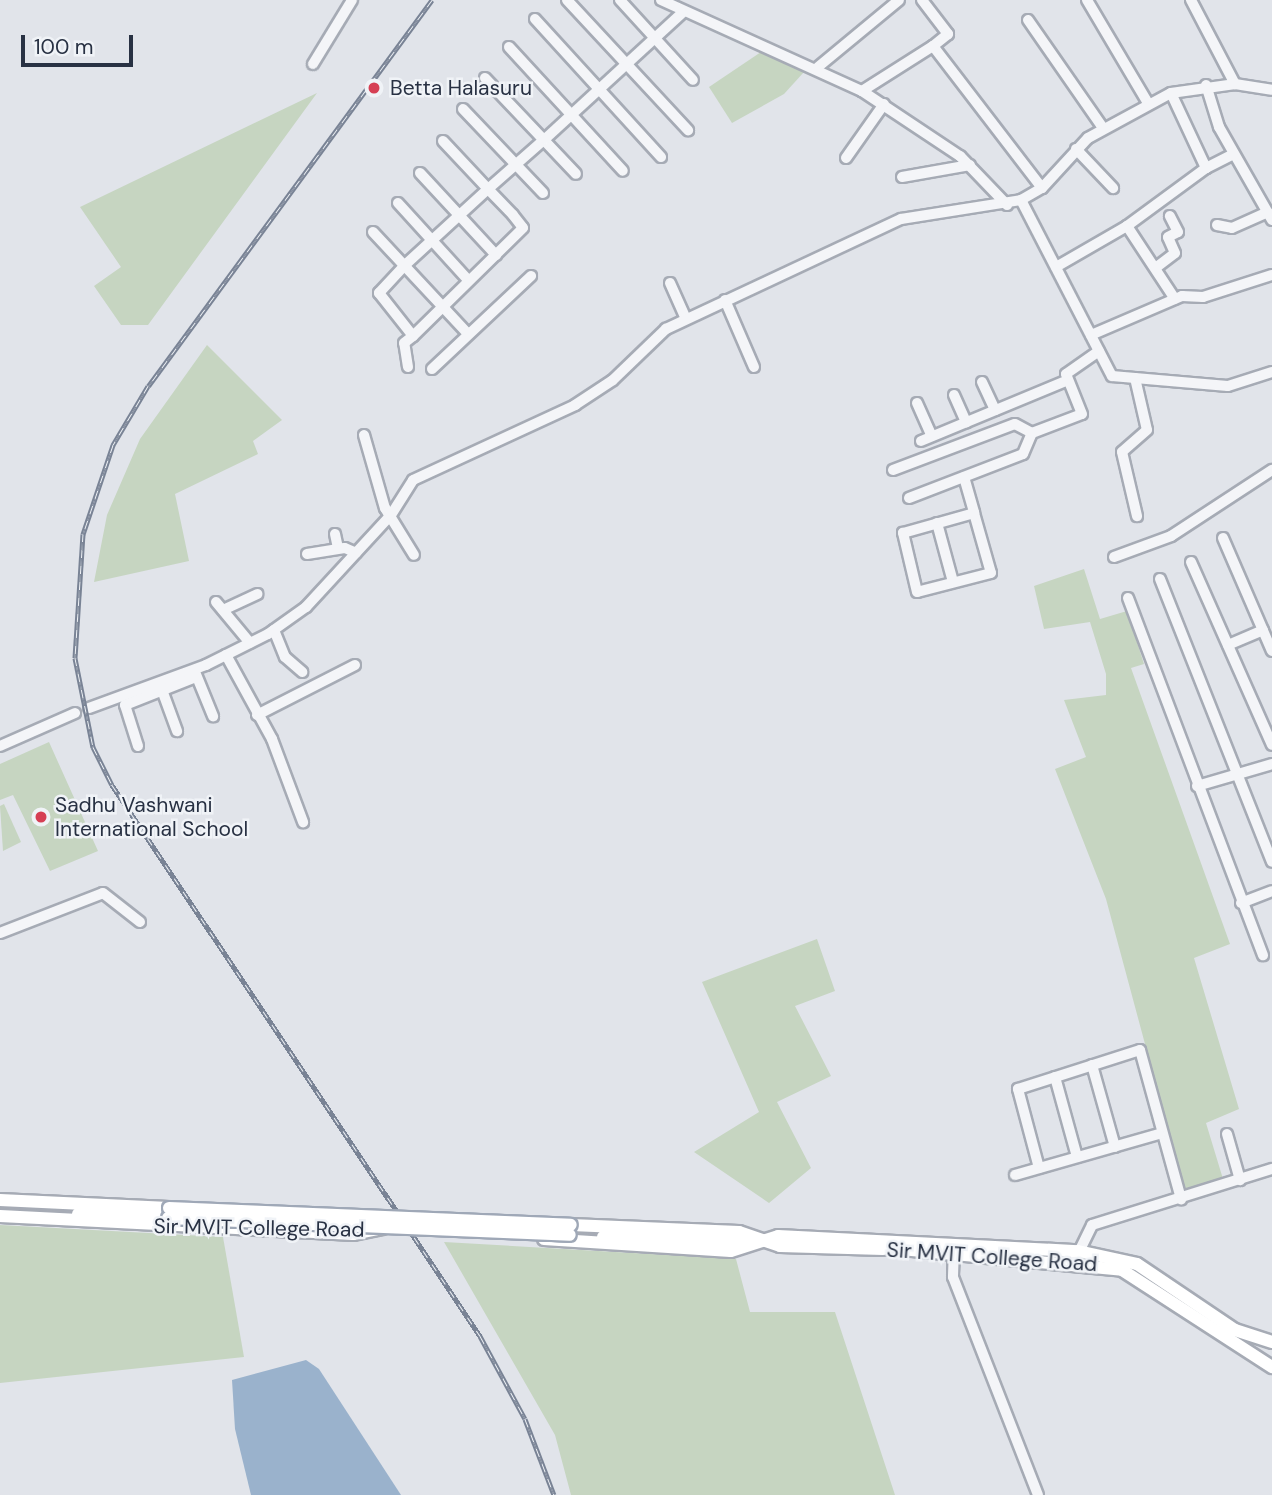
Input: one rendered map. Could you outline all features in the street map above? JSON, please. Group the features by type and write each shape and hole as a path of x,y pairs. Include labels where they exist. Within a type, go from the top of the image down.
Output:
{"main road":[{"name":"Sir MVIT College Road","path":"0,1200 169,1213"},
{"name":"Sir MVIT College Road","path":"0,1210 169,1213 570,1231 739,1232 768,1241 1077,1256 1138,1264 1236,1331 1272,1342"},
{"name":"Sir MVIT College Road","path":"0,1216 354,1234 390,1226 694,1250 731,1251 768,1241"},
{"name":"Sir MVIT College Road","path":"1077,1256 1122,1270 1272,1367"}],"street":[{"path":"313,64 352,0"},
{"path":"567,0 688,130"},
{"path":"620,0 693,80"},
{"path":"661,0 682,13 818,67 884,104 970,165 1007,205"},
{"path":"818,67 899,0"},
{"path":"862,91 948,34 922,0"},
{"path":"1087,0 1148,103"},
{"path":"1191,0 1235,84"},
{"path":"413,335 379,293 405,265 682,13"},
{"path":"535,19 661,157"},
{"path":"1028,20 1103,128"},
{"path":"933,46 1042,188"},
{"path":"509,47 623,170"},
{"path":"485,78 576,174"},
{"path":"138,746 125,705 195,673 274,629 306,607 391,515 413,480 575,405 686,319 901,219 1007,205 1021,200 1042,188 1076,149 1103,128 1171,93 1206,85 1235,84 1272,90"},
{"path":"1206,85 1234,154 1270,216 1232,228 1217,225"},
{"path":"1171,93 1206,168"},
{"path":"846,158 884,104"},
{"path":"463,109 543,192"},
{"path":"408,367 404,343 523,228 443,141"},
{"path":"1076,149 1114,188"},
{"path":"1056,267 1127,226 1206,168 1234,154"},
{"path":"902,177 970,165"},
{"path":"420,173 496,255"},
{"path":"1021,200 1112,376 1228,386 1272,372"},
{"path":"398,203 469,281"},
{"path":"1158,266 1175,253 1168,237 1178,232 1170,216"},
{"path":"1127,226 1146,263 1158,266 1175,299"},
{"path":"373,232 468,334"},
{"path":"1091,335 1175,299 1254,284 1272,275"},
{"path":"432,369 531,276"},
{"path":"670,283 686,319"},
{"path":"725,300 754,367"},
{"path":"909,498 1023,454 1032,433 1082,414 1066,381 1070,367 1099,351"},
{"path":"1135,378 1147,430 1122,452 1137,516"},
{"path":"921,441 1066,381"},
{"path":"982,382 995,410"},
{"path":"954,395 966,422"},
{"path":"917,403 933,436"},
{"path":"893,470 1015,424 1032,433"},
{"path":"364,435 391,515 414,555"},
{"path":"1114,557 1171,536 1272,470"},
{"path":"964,477 991,573 917,592 903,533 974,513"},
{"path":"937,523 953,582"},
{"path":"335,534 338,548"},
{"path":"1223,538 1272,651"},
{"path":"307,554 338,548 356,553"},
{"path":"1191,562 1272,745"},
{"path":"1160,579 1240,773 1272,862"},
{"path":"250,643 219,606 258,594"},
{"path":"1128,598 1241,903 1263,955"},
{"path":"274,629 285,657 302,672"},
{"path":"1228,645 1263,630"},
{"path":"226,655 257,715 303,821"},
{"path":"257,715 355,665"},
{"path":"89,708 195,673"},
{"path":"195,673 213,716"},
{"path":"162,690 177,732"},
{"path":"0,746 75,713"},
{"path":"1197,786 1272,764"},
{"path":"1241,903 1272,891"},
{"path":"0,933 103,893 140,922"},
{"path":"1039,1168 1018,1089 1140,1050 1159,1134 1181,1199"},
{"path":"1092,1065 1115,1147"},
{"path":"1055,1077 1077,1157"},
{"path":"1015,1175 1159,1134"},
{"path":"1227,1134 1240,1180"},
{"path":"1077,1256 1092,1226 1272,1169"},
{"path":"954,1249 953,1277 1038,1495"}],"green space":[{"path":"761,52 804,72 784,94 732,123 709,87"},
{"path":"317,93 148,325 121,325 94,286 121,267 80,207"},
{"path":"207,345 282,420 253,441 258,454 175,494 189,561 94,582 107,515 140,439"},
{"path":"1084,569 1100,619 1127,611 1144,664 1131,668 1230,944 1194,958 1239,1109 1206,1123 1223,1179 1184,1189 1106,899 1055,769 1086,757 1064,700 1106,695 1106,674 1090,622 1044,629 1034,586"},
{"path":"49,742 98,851 50,871 13,795 0,800 0,764"},
{"path":"4,804 21,842 3,851 0,806"},
{"path":"817,939 835,991 795,1006 831,1076 777,1102 811,1168 769,1203 694,1152 759,1112 702,982"},
{"path":"0,1225 223,1237 244,1357 0,1383"},
{"path":"444,1242 736,1259 750,1312 835,1312 895,1495 571,1495 555,1435"}],"water":[{"path":"306,1360 319,1369 401,1495 251,1495 235,1429 232,1380"}],"railway":[{"path":"432,0 148,386 113,445 83,534 75,658 93,747 112,785 480,1336 525,1419 554,1495"}],"place":[{"name":"Betta Halasuru","path":"374,88"},
{"name":"Sadhu Vashwani International School","path":"41,817"}]}
